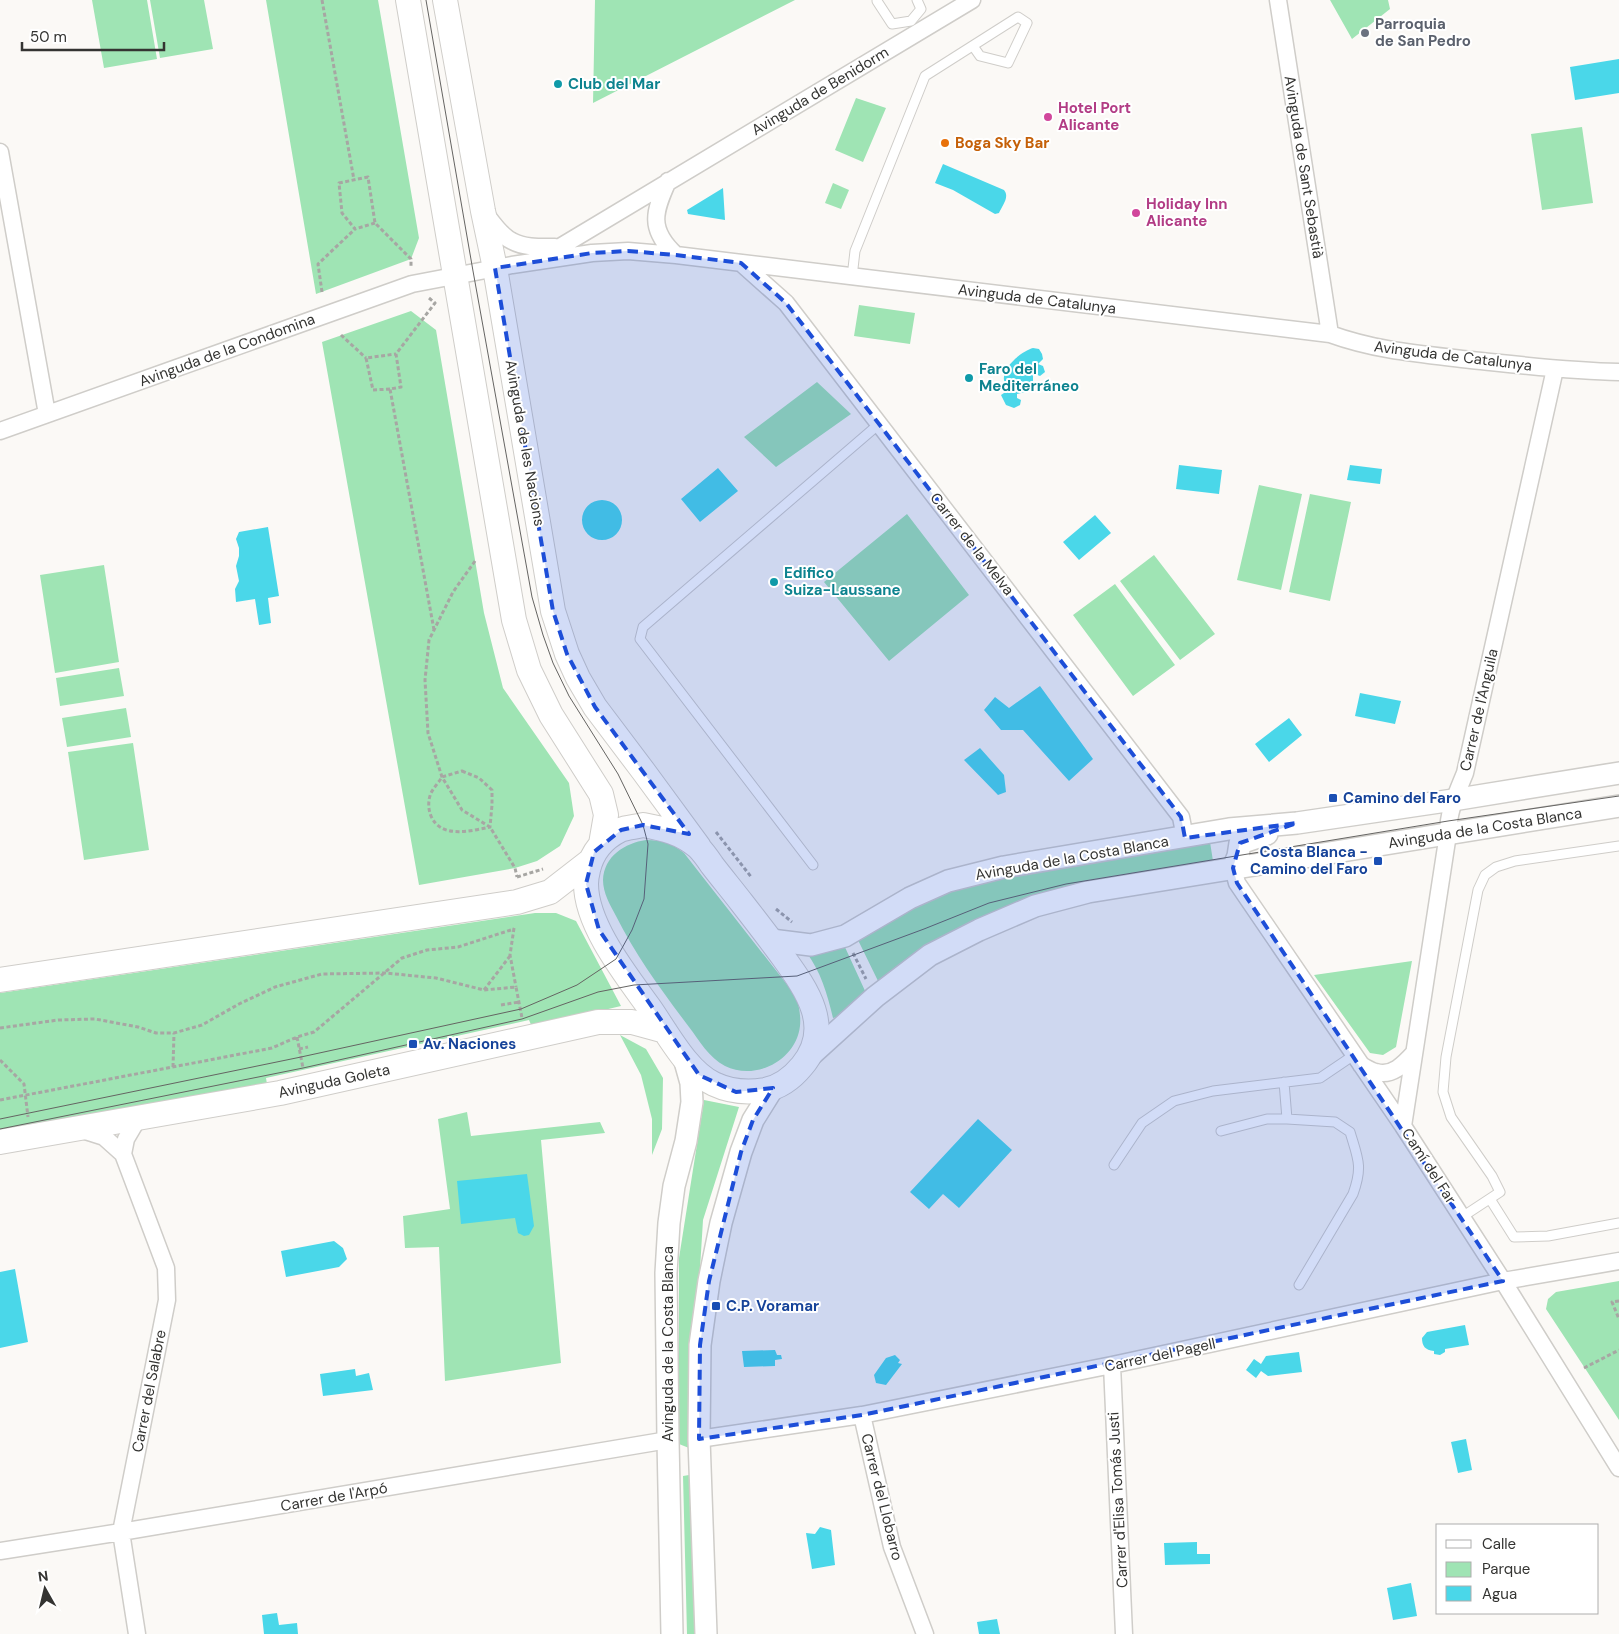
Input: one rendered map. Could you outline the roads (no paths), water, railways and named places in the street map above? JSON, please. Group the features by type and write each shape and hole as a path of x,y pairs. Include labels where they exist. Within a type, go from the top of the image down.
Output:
{"main road":[{"path":"408,0 514,620 529,670 536,685 551,715 601,794 606,815 586,884 589,908 616,959 684,1058 699,1075 714,1084 736,1092 751,1092 773,1088 794,1076 811,1055"},
{"name":"Avinguda de les Nacions","path":"445,0 483,211 504,266 553,611 567,654 595,707 698,847 797,976 811,1000 816,1018 816,1035 811,1055"},
{"path":"0,980 517,902 550,892 621,830 642,825 672,831 698,847"},
{"name":"Avinguda Goleta","path":"0,1142 280,1093 598,1022 632,1022 665,1031"}],"street":[{"name":"Avinguda de Benidorm","path":"504,266 560,247 915,26 972,0"},
{"name":"Avinguda de Sant Sebastià","path":"1278,0 1330,334"},
{"path":"0,152 46,414"},
{"path":"668,181 658,204 655,220 666,246 676,255"},
{"path":"483,211 499,230 512,241 534,247 560,247"},
{"name":"Avinguda de Catalunya","path":"455,276 504,266 592,253 628,250 1330,334 1386,350 1555,369 1619,372"},
{"name":"Carrer de la Melva","path":"741,264 786,303 1182,817 1186,838"},
{"name":"Avinguda de la Condomina","path":"0,431 412,284 455,276"},
{"name":"Carrer de l'Anguila","path":"1403,1126 1448,834 1448,821 1465,773 1555,369"},
{"name":"Avinguda de la Costa Blanca","path":"771,940 811,944 845,936 910,898 948,881 1004,867 1229,830 1297,823 1454,800 1619,772"},
{"name":"Avinguda de la Costa Blanca","path":"811,1055 875,997 930,955 978,930 1035,906 1088,892 1619,806"},
{"name":"Avinguda de la Costa Blanca","path":"1232,868 1238,856 1240,843 1297,823"},
{"name":"Camí del Far","path":"1232,868 1237,883 1403,1126 1462,1217 1619,1468"},
{"path":"1357,1060 1376,1073 1391,1072 1402,1066 1414,1053"},
{"name":"Avinguda de la Costa Blanca","path":"672,1634 666,1274 674,1186 686,1141 692,1102 691,1083 684,1058"},
{"name":"Avinguda de la Costa Blanca","path":"706,1634 699,1439 700,1345 709,1281 721,1223 741,1152 753,1120 773,1088"},
{"path":"123,1154 126,1139 139,1117"},
{"name":"Carrer del Salabre","path":"77,1129 104,1137 123,1154 166,1268 167,1300 121,1532 138,1634"},
{"name":"Carrer del Pagell","path":"699,1439 862,1415 1112,1365 1503,1281 1619,1261"},
{"name":"Carrer d'Elisa Tomás Justi","path":"1112,1365 1124,1634"},
{"name":"Carrer del Llobarro","path":"862,1415 892,1546 925,1634"},
{"name":"Carrer de l'Arpó","path":"0,1551 668,1440"}],"lane":[{"path":"877,1 892,24 915,26 921,9 917,0"},
{"path":"852,277 855,251 924,76 1018,17 1027,23 1008,62 980,56 973,46"},
{"path":"813,865 640,639 643,627 879,424"},
{"path":"1462,1217 1500,1192 1492,1176 1451,1117 1443,1092 1446,1057 1478,890 1485,875 1496,867 1515,861 1619,846"},
{"path":"1114,1166 1142,1123 1174,1101 1213,1092 1320,1078 1357,1060"},
{"path":"1284,1082 1287,1120"},
{"path":"1221,1131 1266,1119 1335,1122 1350,1132 1360,1162 1358,1181 1353,1194 1299,1285"},
{"path":"1490,1199 1514,1236 1548,1236 1619,1224"}],"water":[{"path":"1619,59 1619,93 1575,100 1570,67"},
{"path":"943,164 1004,190 1006,199 999,213 995,214 953,190 935,183"},
{"path":"723,188 725,220 688,214 687,210"},
{"path":"1033,348 1039,349 1042,354 1043,359 1038,364 1043,366 1045,372 1040,376 1033,375 1033,382 1029,391 1017,394 1017,398 1021,400 1020,405 1014,408 1006,405 1001,395 1008,392 1004,380 1006,370 1018,356"},
{"path":"1179,465 1222,470 1219,494 1176,489"},
{"path":"1350,465 1382,469 1380,484 1347,480"},
{"path":"718,468 738,491 700,522 681,499"},
{"path":"602,500 616,506 622,520 616,534 602,540 588,534 582,520 588,506"},
{"path":"1095,515 1111,533 1079,560 1063,542"},
{"path":"268,527 279,596 268,598 271,623 259,625 255,599 236,602 235,589 239,581 236,566 239,548 236,539 239,532"},
{"path":"1040,686 1093,759 1069,781 1023,730 1001,730 984,710 995,697 1009,708"},
{"path":"1360,693 1401,701 1395,724 1355,716"},
{"path":"1289,718 1302,735 1269,762 1255,744"},
{"path":"980,748 1004,775 1006,792 998,795 964,760"},
{"path":"978,1119 1012,1150 959,1208 943,1194 929,1209 910,1192"},
{"path":"527,1174 534,1226 529,1235 524,1236 518,1233 515,1218 461,1224 457,1181"},
{"path":"334,1241 343,1248 347,1259 339,1267 286,1277 281,1251"},
{"path":"15,1269 28,1342 0,1348 0,1272"},
{"path":"1465,1325 1469,1345 1445,1349 1445,1352 1440,1355 1434,1354 1434,1351 1426,1349 1423,1345 1422,1338 1427,1332"},
{"path":"775,1350 777,1355 781,1355 782,1359 775,1360 775,1366 744,1367 742,1351"},
{"path":"1299,1352 1302,1372 1268,1376 1261,1371 1256,1378 1246,1370 1254,1359 1261,1364 1266,1356"},
{"path":"895,1355 900,1360 898,1363 902,1364 886,1385 876,1383 874,1375 886,1358"},
{"path":"355,1369 356,1376 369,1373 373,1390 323,1396 320,1374"},
{"path":"1466,1439 1472,1470 1458,1473 1451,1442"},
{"path":"820,1527 831,1530 835,1565 812,1569 806,1533 815,1534"},
{"path":"1197,1542 1197,1554 1210,1554 1210,1564 1165,1565 1164,1543"},
{"path":"1411,1583 1417,1616 1393,1620 1387,1588"},
{"path":"277,1613 279,1625 297,1623 298,1634 264,1634 262,1615"},
{"path":"997,1619 1000,1634 979,1634 977,1622"}],"tram line":[{"path":"0,1119 301,1057 521,1009 577,985 616,959 632,930 644,899 648,844 643,825 618,774 569,696 553,663 532,597 426,0"},
{"path":"0,1129 303,1068 522,1019 598,992 634,985 797,976 989,903 1066,884 1448,821 1619,796"}],"place":[{"name":"Parroquia de San Pedro","path":"1365,33"},
{"name":"Club del Mar","path":"558,84"},
{"name":"Hotel Port Alicante","path":"1048,117"},
{"name":"Boga Sky Bar","path":"945,143"},
{"name":"Holiday Inn Alicante","path":"1136,213"},
{"name":"Faro del Mediterráneo","path":"969,378"},
{"name":"Edifico Suiza-Laussane","path":"774,582"},
{"name":"Camino del Faro","path":"1333,798"},
{"name":"Costa Blanca - Camino del Faro","path":"1378,861"},
{"name":"Av. Naciones","path":"413,1044"},
{"name":"C.P. Voramar","path":"716,1306"}]}
